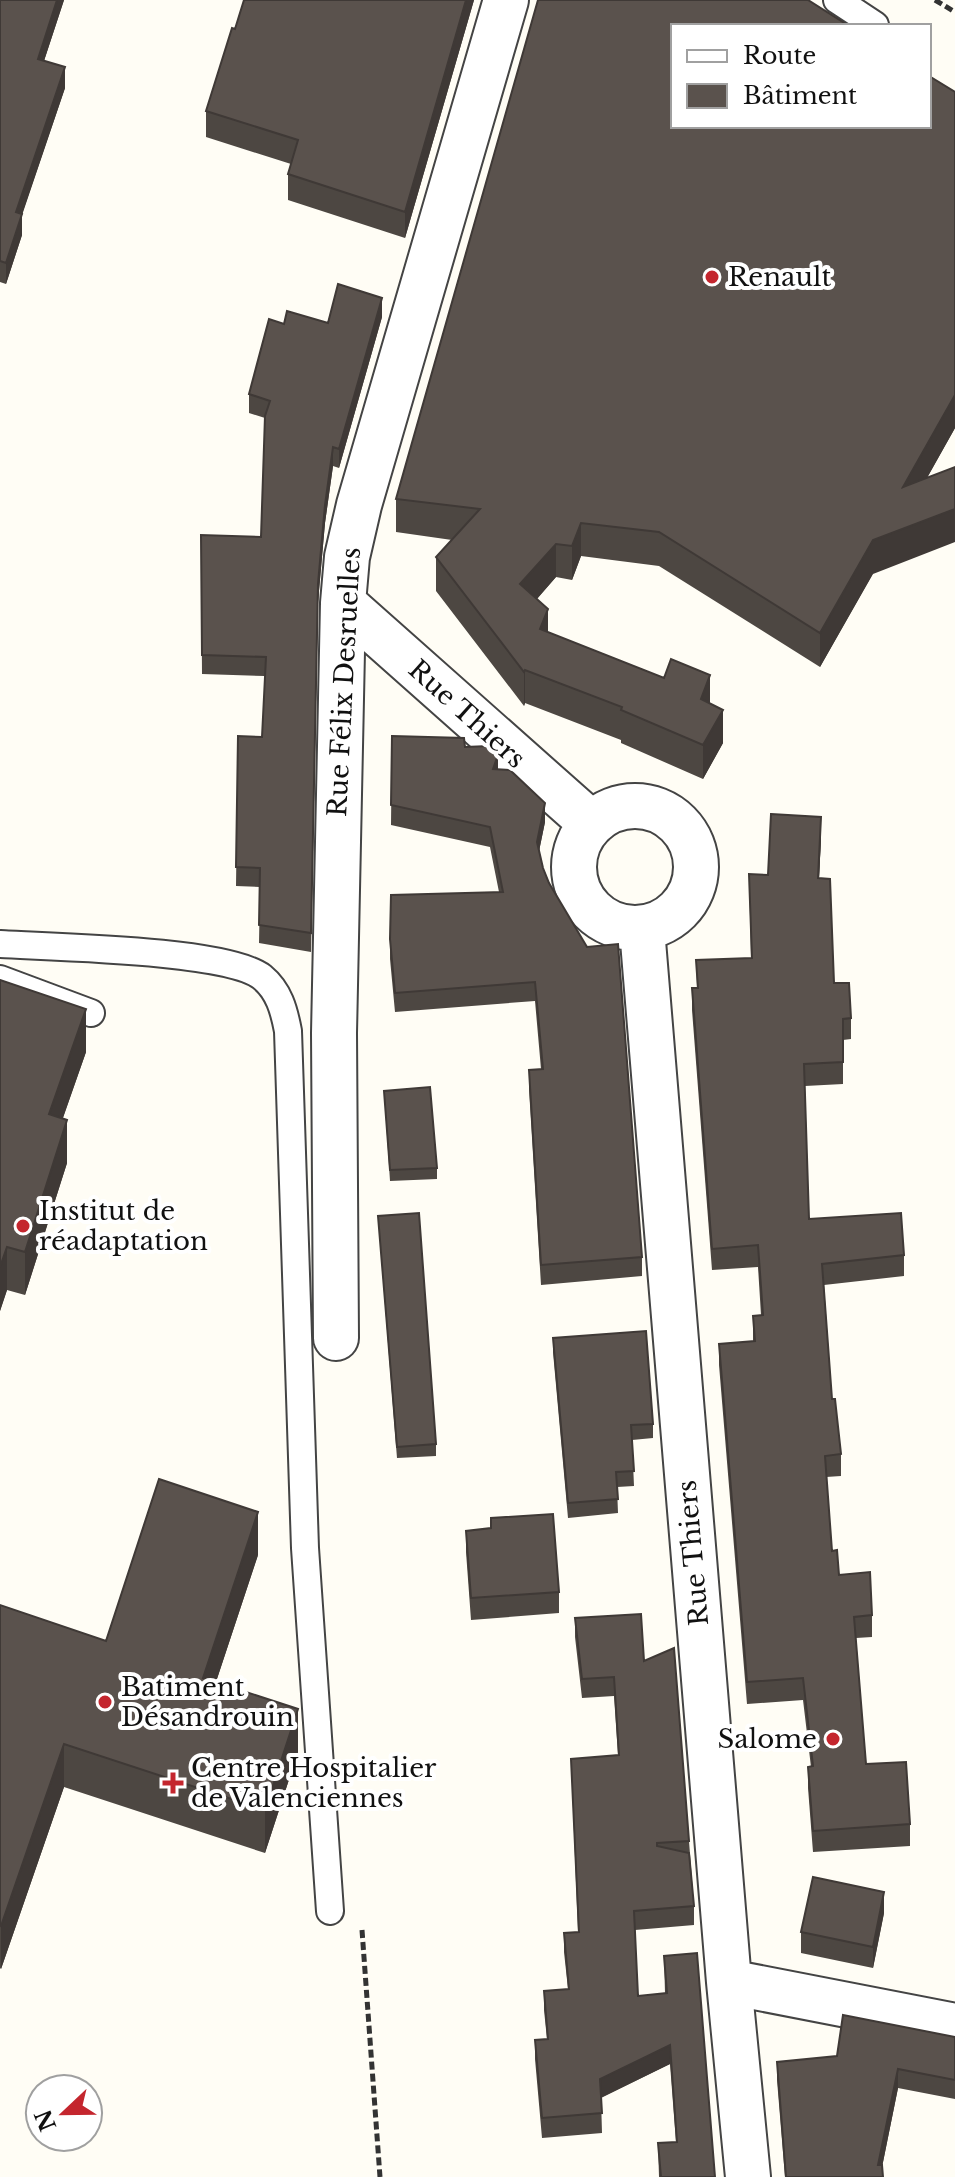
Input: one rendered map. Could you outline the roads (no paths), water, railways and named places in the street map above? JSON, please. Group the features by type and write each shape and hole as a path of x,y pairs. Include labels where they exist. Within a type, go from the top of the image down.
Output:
{"street":[{"name":"Rue Félix Desruelles","path":"336,1338 334,1033 343,603 351,533 506,0"},
{"name":"Rue Thiers","path":"343,603 592,824"},
{"path":"641,807 655,810 678,824 693,847 695,874 687,900 668,919 642,929 617,926 595,914 580,894 573,870 577,845 592,824 615,809 641,807"},
{"name":"Rue Thiers","path":"642,929 729,1982 748,2177"},
{"path":"729,1982 955,2026"}],"lane":[{"path":"837,0 873,24"},
{"path":"0,944 174,955 245,967 269,984 279,997 285,1013 305,1548 330,1911"},
{"path":"0,979 91,1013"}],"place":[{"name":"Renault","path":"712,277"},
{"name":"Institut de réadaptation","path":"23,1226"},
{"name":"Batiment Désandrouin","path":"105,1702"},
{"name":"Salome","path":"833,1739"},
{"name":"Centre Hospitalier de Valenciennes","path":"173,1783"}]}
